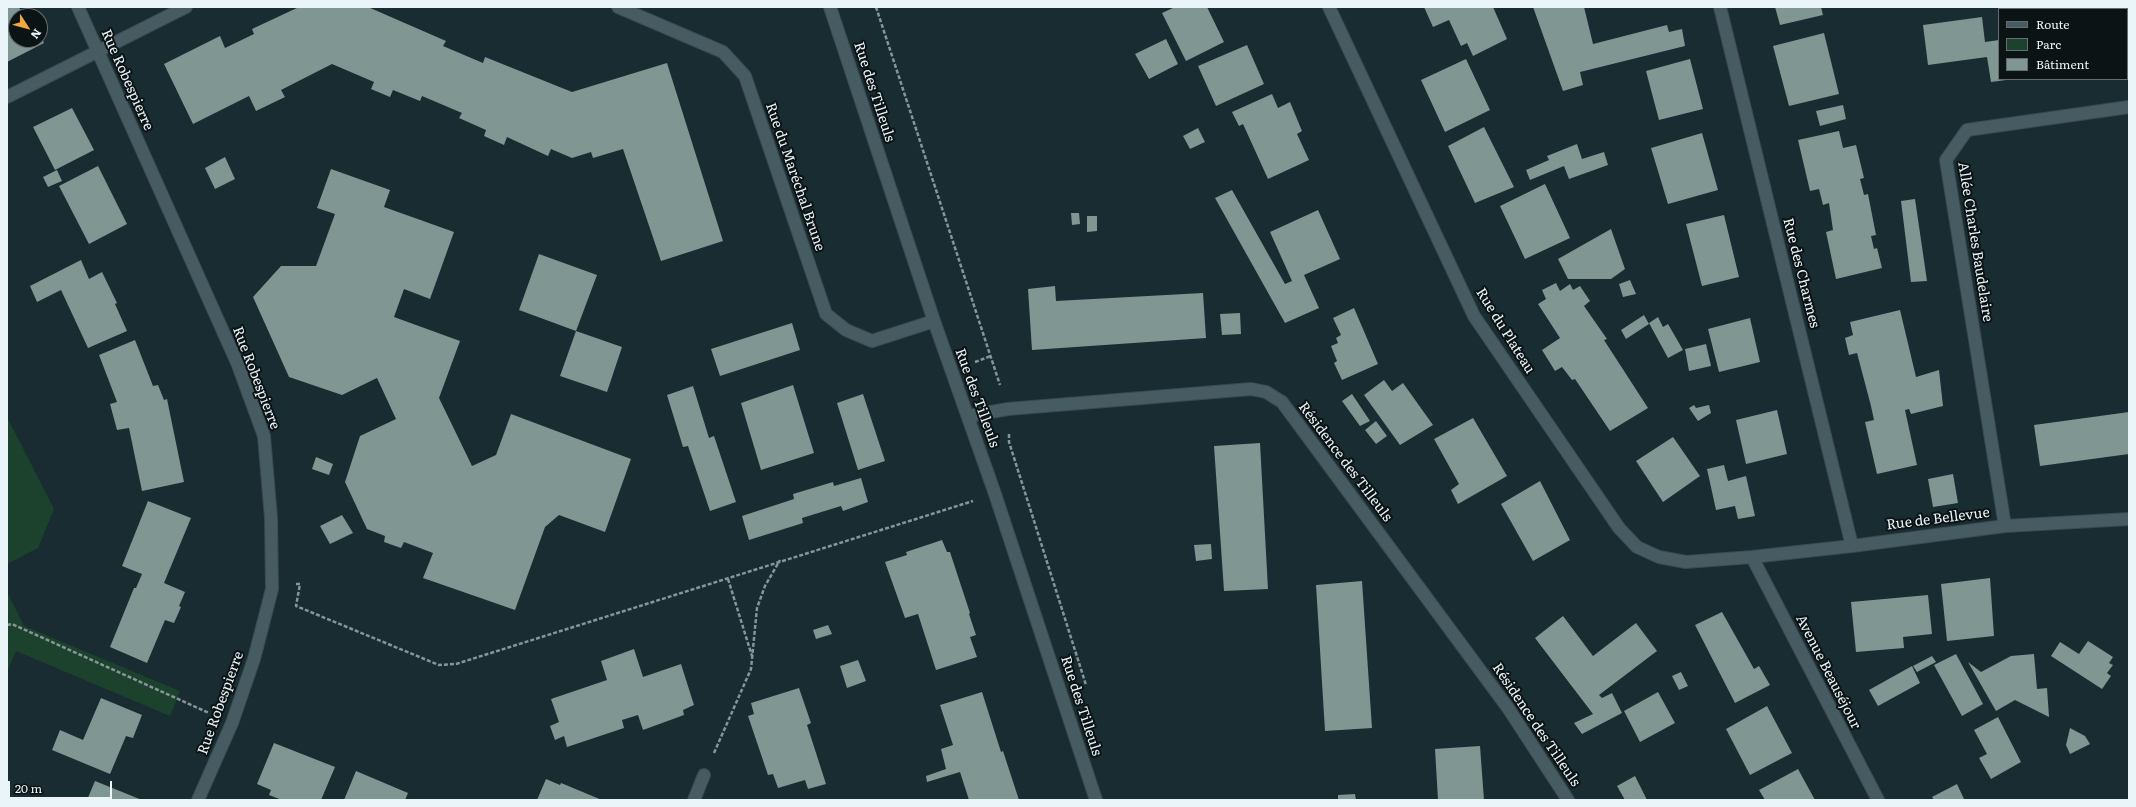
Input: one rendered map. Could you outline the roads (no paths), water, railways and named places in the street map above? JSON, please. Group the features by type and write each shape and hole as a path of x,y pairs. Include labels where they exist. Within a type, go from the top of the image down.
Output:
{"street":[{"name":"Rue Robespierre","path":"78,7 238,365 264,436 271,518 272,589 254,659 232,723 198,800"},
{"path":"7,97 186,7"},
{"name":"Rue du Maréchal Brune","path":"618,7 724,52 744,76 826,314 846,330 872,341 934,321"},
{"name":"Rue des Tilleuls","path":"830,7 934,321 995,494 1096,800"},
{"name":"Rue du Plateau","path":"1329,7 1474,316 1619,528 1637,547 1659,557 1686,562 1752,557"},
{"name":"Rue des Charmes","path":"1720,7 1852,546"},
{"name":"Allée Charles Baudelaire","path":"2005,526 1946,160 1967,130 2129,107"},
{"name":"Résidence des Tilleuls","path":"968,416 1008,408 1251,389 1271,395 1282,402 1508,708 1568,800"},
{"name":"Rue de Bellevue","path":"1752,557 1852,546 2005,526 2129,519"},
{"name":"Avenue Beauséjour","path":"1752,557 1878,800"},
{"path":"694,800 704,775"}]}
